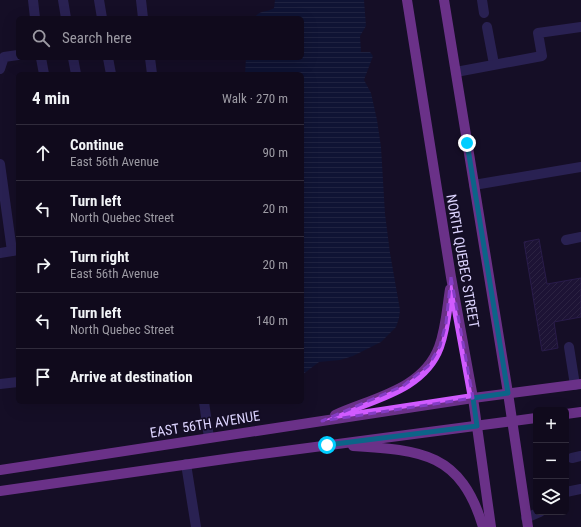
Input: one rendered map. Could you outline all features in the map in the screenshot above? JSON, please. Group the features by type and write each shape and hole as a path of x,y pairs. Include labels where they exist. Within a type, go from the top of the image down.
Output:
{"main road":[{"name":"NORTH QUEBEC STREET","path":"407,0 451,277 473,398 491,527"},
{"name":"NORTH QUEBEC STREET","path":"444,0 508,393 527,522"},
{"path":"322,421 382,397 403,386 420,374 428,366 438,350 446,323 451,277"},
{"name":"EAST 56TH AVENUE","path":"0,470 473,398 578,384"},
{"path":"569,414 581,412"},
{"path":"0,491 186,464 533,418"},
{"path":"327,445 397,449 435,459 449,468 465,485 476,507 483,527"}],"street":[{"path":"33,0 35,16"},
{"path":"64,0 66,16"},
{"path":"99,0 102,16"},
{"path":"140,0 143,16"},
{"path":"482,0 484,13"},
{"path":"487,27 494,64"},
{"path":"456,72 542,56 538,33 581,27"},
{"path":"0,69 4,57 16,55"},
{"path":"41,60 44,72"},
{"path":"73,60 76,72"},
{"path":"108,60 111,72"},
{"path":"150,60 152,72"},
{"path":"0,164 15,251 0,253"},
{"path":"474,186 581,167"},
{"path":"566,240 581,237"},
{"path":"569,347 578,384"},
{"path":"0,384 16,382"},
{"path":"204,404 209,438"},
{"path":"186,464 196,527"},
{"path":"569,491 581,489"},
{"path":"527,522 536,515"}],"highlighted area":[{"path":"451,277 473,398 322,421 403,386 428,366 440,346 446,323"}],"water":[{"path":"275,0 364,0 366,26 360,36 361,52 370,52 373,56 364,80 371,93 377,120 381,147 385,214 400,310 396,327 381,342 353,356 340,360 319,362 304,373 304,72 245,72 246,60 304,60 304,16 256,16 261,12 274,8"}],"building":[{"path":"539,239 547,284 581,278 581,317 554,322 558,348 542,351 524,242"}],"route":[{"path":"327,445 477,426 473,398 508,393 467,143"}]}
